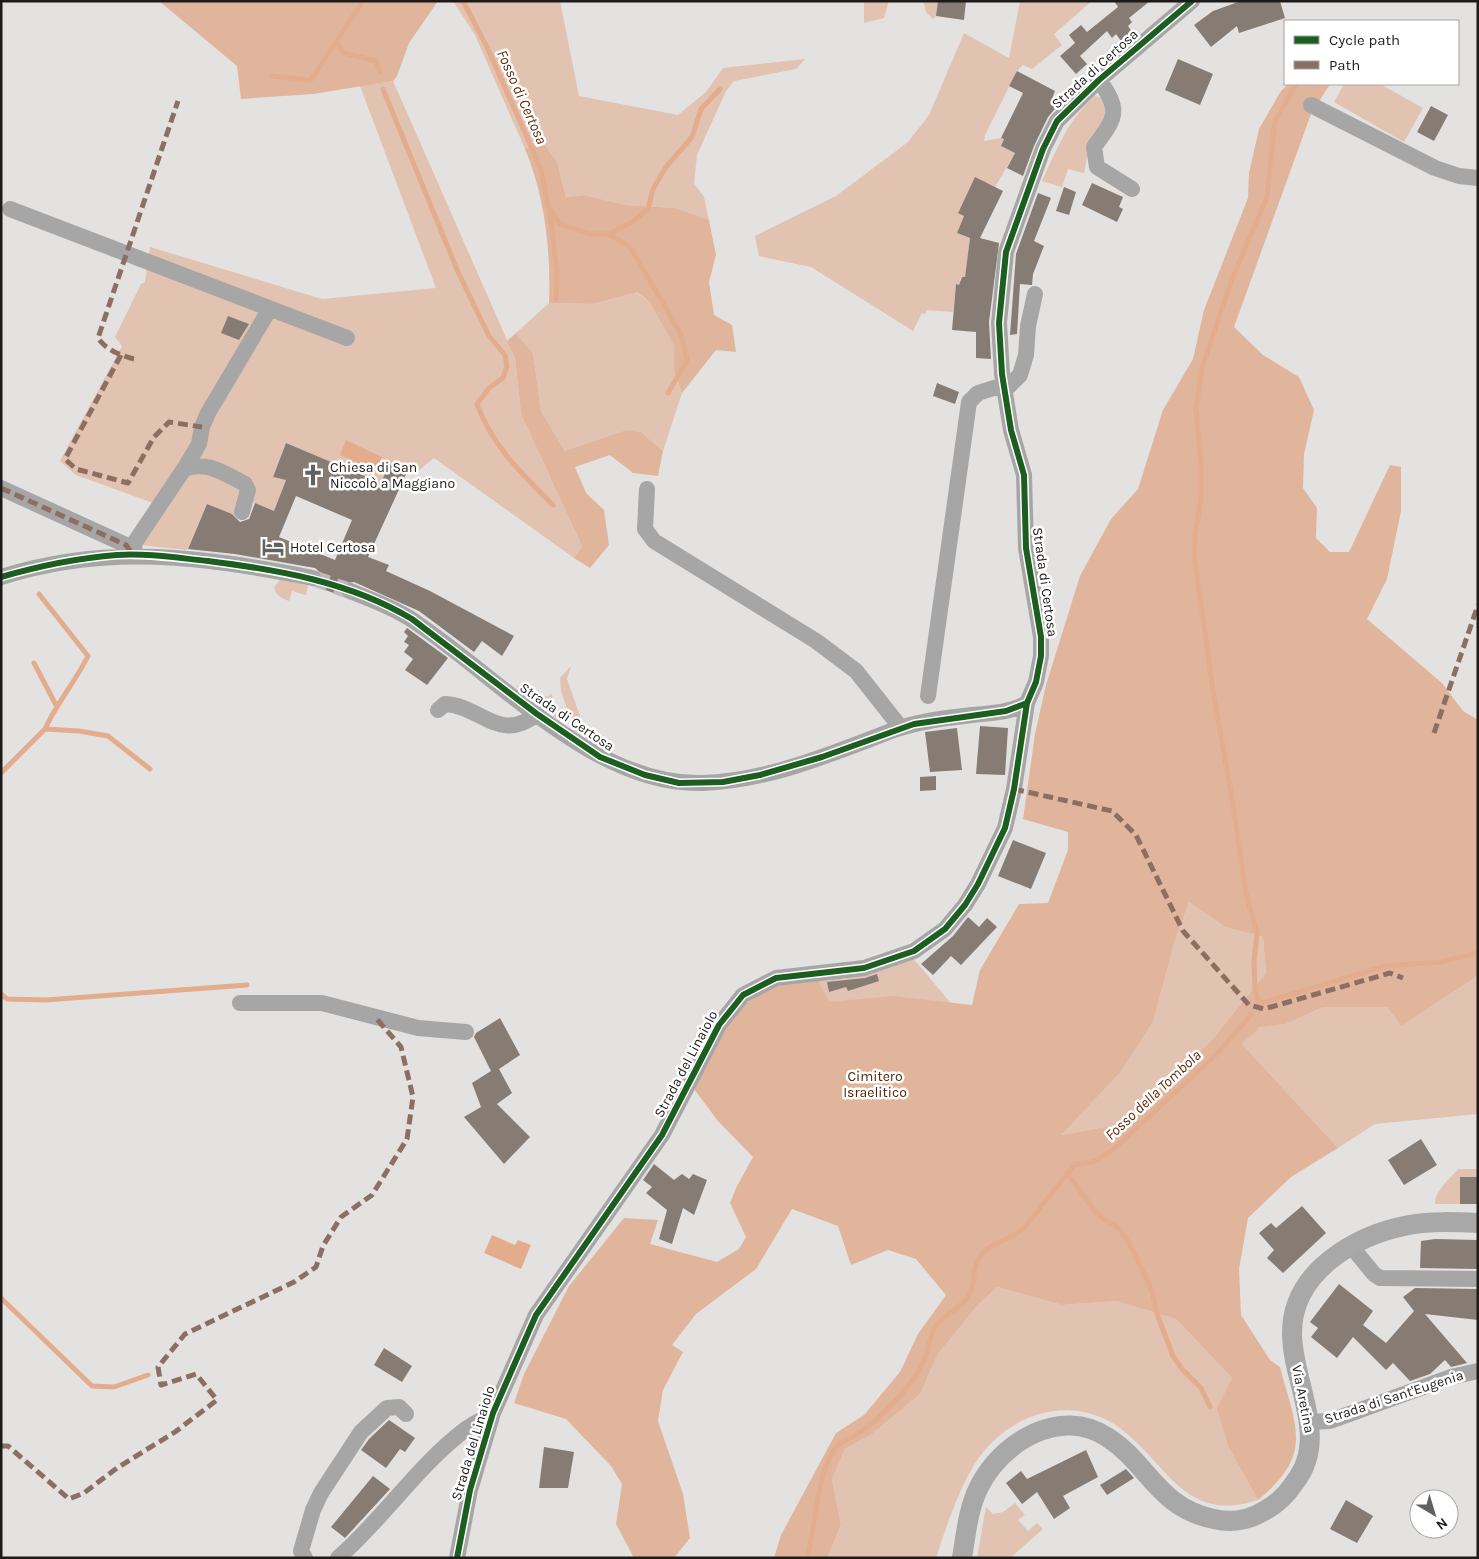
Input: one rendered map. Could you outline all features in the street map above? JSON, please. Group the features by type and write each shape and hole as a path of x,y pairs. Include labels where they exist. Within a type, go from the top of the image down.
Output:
{"main road":[{"name":"Via Aretina","path":"962,1558 970,1512 984,1478 1007,1450 1036,1433 1068,1425 1092,1429 1113,1441 1161,1492 1177,1505 1198,1515 1218,1520 1232,1520 1246,1518 1263,1512 1276,1503 1292,1487 1303,1471 1308,1458 1311,1442 1310,1422 1293,1350 1292,1332 1295,1313 1302,1292 1316,1272 1351,1246 1377,1234 1431,1222 1478,1223"}],"street":[{"name":"Strada di Certosa","path":"350,591 390,608 417,623 537,714 609,761 656,779 692,783 723,782 760,775 822,757 900,728 927,721 1006,711 1027,703 1036,682 1041,656 1041,637 1026,548 1024,475 1010,430 1004,388 999,323 1002,271 1008,243 1052,129 1063,113 1192,1"},
{"path":"1099,80 1110,95 1114,107 1113,121 1094,147 1097,167 1132,189"},
{"path":"1311,105 1435,168 1459,176 1478,178"},
{"path":"10,209 347,338"},
{"path":"928,696 969,402 983,390 1004,388 1020,375 1026,356 1028,326 1035,294"},
{"path":"133,555 135,542 199,444 202,427 208,412 270,310"},
{"path":"184,469 195,465 206,465 245,484 248,490 242,512"},
{"path":"1,488 126,545 133,555"},
{"path":"647,489 645,529 654,541 816,641 856,671 891,713 900,728"},
{"path":"1,577 59,563 133,555 208,561 313,578"},
{"name":"Strada del Linaiolo","path":"457,1558 470,1490 493,1414 536,1315 662,1135 719,1025 736,1002 755,988 776,978 864,968 914,951 945,929 965,905 987,867 1004,828 1014,789 1027,703"},
{"path":"438,710 445,704 459,705 494,724 521,726 537,714"},
{"path":"240,1003 322,1003 418,1028 466,1032"},
{"path":"1351,1246 1374,1274 1380,1278 1478,1279"},
{"name":"Strada di Sant'Eugenia","path":"1310,1422 1330,1420 1451,1377 1478,1371"},
{"path":"305,1558 302,1551 312,1510 361,1432 387,1408 399,1408 406,1414"},
{"path":"338,1558 377,1521 404,1487 459,1435 493,1414"}],"green space":[{"path":"159,1 438,1 409,43 397,76 393,81 313,94 241,99 237,66"},
{"path":"453,1 560,1 579,96 678,115 706,92 723,68 805,59 796,69 734,81 726,91 697,155 694,183 704,197 709,220 675,208 625,205 584,195 566,197 557,161 542,142 525,149 475,35"},
{"path":"864,1 889,1 884,18 864,23"},
{"path":"923,1 938,1 936,16 933,19 926,12"},
{"path":"1020,1 1092,1 1054,34 1062,45 1032,69 1023,65 1017,71 985,135 984,141 1004,139 1001,146 1015,153 995,187 975,178 958,212 964,216 957,233 970,238 965,277 961,277 959,285 956,285 953,312 926,310 926,314 922,313 913,331 811,267 759,256 755,236 836,196 908,142 929,115 964,33 1009,58"},
{"path":"393,81 515,358 521,414 582,546 574,558 434,458 413,475 389,464 381,483 286,443 273,477 286,480 274,511 252,502 245,520 207,504 187,550 140,545 153,503 76,475 60,461 122,346 115,337 141,284 145,282 150,247 322,299 436,288 360,86"},
{"name":"Cimitero Israelitico","path":"1287,85 1329,85 1311,114 1234,327 1263,355 1299,377 1314,410 1304,454 1303,488 1317,508 1316,538 1330,552 1349,552 1390,465 1401,467 1401,511 1387,579 1367,619 1442,683 1463,711 1478,720 1478,976 1401,1026 1387,1007 1323,1007 1286,1024 1260,1027 1242,1044 1338,1148 1291,1177 1248,1218 1239,1269 1241,1315 1270,1360 1280,1367 1295,1424 1294,1454 1276,1484 1258,1500 1229,1448 1217,1409 1232,1378 1176,1319 1116,1301 1062,1305 997,1287 977,1306 938,1354 920,1394 872,1434 845,1449 832,1479 841,1525 827,1558 774,1558 781,1535 836,1433 864,1415 900,1372 918,1334 946,1295 916,1259 888,1250 851,1265 838,1226 792,1209 756,1269 696,1314 672,1345 683,1352 663,1390 658,1421 683,1494 690,1538 674,1558 634,1558 616,1524 622,1484 611,1466 566,1419 514,1403 524,1374 569,1286 624,1218 658,1220 650,1244 717,1262 739,1249 746,1237 730,1203 753,1157 718,1121 694,1089 707,1061 733,1018 755,996 780,985 818,980 829,1002 893,996 972,1005 980,970 1019,904 1048,903 1068,850 1068,832 1023,819 1035,734 1046,685 1080,576 1111,519 1138,489 1163,410 1193,359 1204,310 1248,198 1249,173 1259,129 1281,91","holes":["1189,902 1225,927 1263,937 1266,973 1211,1041 1121,1124 1061,1135 1121,1071 1153,1021 1173,946"]},
{"path":"1343,85 1382,85 1423,108 1404,142 1334,102"},
{"path":"1095,96 1104,98 1110,107 1089,148 1084,173 1068,169 1062,187 1042,181 1070,125 1077,114"},
{"path":"542,142 557,161 566,197 584,195 625,205 675,208 709,220 716,255 709,282 714,315 732,325 736,352 716,350 682,393 674,371 674,346 649,301 637,292 592,304 549,303 548,244 545,224 532,167 525,149"},
{"path":"636,292 649,301 674,346 674,371 682,393 663,451 641,432 626,430 565,451 541,411 533,353 516,333 549,303 592,304"},
{"path":"516,333 533,353 541,411 565,451 626,430 641,432 663,451 658,476 633,473 610,455 575,467 586,493 604,510 609,545 590,568 574,558 582,546 521,414 515,358 507,341"},
{"path":"280,580 308,585 306,595 292,591 289,601 281,598 276,593 274,587"},
{"path":"571,666 567,679 589,742 574,730 561,691 560,678"},
{"path":"515,685 548,697 551,693 561,722"},
{"path":"1189,902 1225,927 1263,937 1266,973 1211,1041 1121,1124 1061,1135 1173,946"},
{"name":"Cimitero Israelitico","path":"913,958 1061,1135 708,1057 733,1019 768,989 839,977 844,979"},
{"path":"1478,976 1478,1114 1375,1124 1338,1148 1242,1044 1260,1026 1286,1024 1323,1007 1387,1007 1401,1026"},
{"path":"1458,1169 1478,1169 1478,1177 1460,1177 1460,1204 1435,1204 1440,1189"},
{"path":"997,1287 1062,1305 1116,1301 1176,1319 1232,1378 1229,1448 1258,1500 1234,1505 1214,1504 1197,1498 1182,1489 1141,1446 1107,1420 1089,1413 1070,1410 1051,1412 1033,1416 1015,1425 999,1436 984,1451 962,1488 936,1558 827,1558 841,1525 832,1479 845,1449 872,1434 920,1394 938,1354 977,1306"},
{"path":"1015,1503 1025,1515 1018,1520 1028,1531 1037,1523 1043,1529 1010,1558 977,1558 986,1507 993,1514 1003,1512"}],"shaded area":[{"path":"346,440 382,457 375,471 340,455"},
{"path":"492,1235 515,1245 518,1240 531,1245 521,1269 484,1253"}],"building":[{"path":"938,1 966,1 964,20 936,16"},
{"path":"1114,1 1150,1 1129,18 1132,22 1128,26 1132,32 1121,41 1116,34 1112,38 1107,31 1080,56 1087,64 1076,74 1060,56 1075,43 1069,35 1081,25 1087,32 1118,7"},
{"path":"1241,1 1280,1 1285,18 1239,33 1237,26 1211,47 1194,25 1213,11"},
{"path":"1178,59 1213,74 1200,105 1165,90"},
{"path":"1017,71 1055,91 1052,99 1059,104 1048,117 1034,146 1023,176 1007,168 1015,153 1001,146 1004,139 1001,138 1023,93 1009,86"},
{"path":"1431,106 1448,115 1434,141 1417,132"},
{"path":"975,177 1003,191 980,238 999,243 989,322 991,359 976,358 976,332 952,330 956,284 959,285 962,277 965,277 970,238 957,233 964,216 958,213"},
{"path":"1092,183 1123,197 1119,207 1123,209 1117,222 1082,205"},
{"path":"1064,187 1076,192 1069,215 1056,211"},
{"path":"1038,193 1051,198 1034,241 1044,246 1033,274 1032,285 1020,284 1017,334 1010,335 1016,254"},
{"path":"228,316 249,324 239,340 221,333"},
{"path":"937,383 959,392 955,404 933,396"},
{"name":"Hotel Certosa","path":"286,443 381,483 389,464 407,472 368,557 389,565 386,571 430,591 514,636 502,656 482,641 474,652 419,611 354,582 343,584 341,588 342,596 317,587 323,580 323,575 315,568 235,554 188,549 207,504 232,514 240,522 249,519 255,503 274,511 286,480 273,477","holes":["296,496 352,520 335,560 279,537"]},
{"path":"407,628 448,658 427,685 405,670 413,659 404,652 409,645 404,642 408,636 404,632"},
{"path":"980,726 1008,728 1005,775 976,774"},
{"path":"957,728 962,770 930,772 925,732"},
{"path":"936,776 936,790 920,791 920,777"},
{"path":"1013,840 1046,853 1031,889 998,876"},
{"path":"968,917 979,927 987,918 997,927 961,965 951,956 933,975 921,964 953,936"},
{"path":"877,974 879,981 848,991 846,987 829,992 827,982 865,978"},
{"path":"500,1018 520,1055 499,1069 512,1093 497,1104 530,1137 504,1164 464,1117 481,1107 472,1083 491,1071 474,1037 476,1033"},
{"path":"1421,1139 1437,1165 1404,1185 1388,1160"},
{"path":"654,1164 674,1180 682,1174 689,1179 693,1174 707,1180 694,1215 683,1208 672,1244 659,1239 667,1210 646,1193 652,1187 643,1180"},
{"path":"1460,1177 1478,1177 1478,1204 1460,1204"},
{"path":"1302,1206 1326,1233 1283,1273 1267,1258 1274,1250 1259,1233 1271,1223 1276,1228"},
{"path":"1435,1239 1478,1240 1478,1269 1420,1268 1421,1241"},
{"path":"1339,1284 1373,1311 1363,1325 1386,1343 1414,1311 1403,1297 1415,1288 1478,1289 1478,1320 1425,1314 1467,1363 1451,1367 1445,1360 1430,1374 1410,1381 1393,1363 1386,1370 1353,1337 1337,1358 1311,1337 1318,1328 1310,1322"},
{"path":"384,1348 412,1366 402,1382 374,1365"},
{"path":"389,1420 415,1438 405,1452 400,1449 386,1468 361,1450 369,1439"},
{"path":"544,1447 574,1452 568,1488 539,1488"},
{"path":"1086,1450 1098,1477 1063,1496 1070,1508 1054,1519 1037,1492 1022,1504 1006,1483 1021,1471 1027,1479"},
{"path":"1126,1469 1134,1478 1107,1495 1100,1485"},
{"path":"373,1476 390,1489 345,1538 331,1527"},
{"path":"1346,1500 1373,1516 1357,1543 1330,1529"}],"waterway":[{"path":"363,1 336,42 344,53 376,61 380,71"},
{"name":"Fosso di Certosa","path":"463,1 487,47 541,169 551,221 557,272 556,299"},
{"path":"271,76 311,80 336,42"},
{"path":"1295,85 1275,122 1267,197 1232,279 1202,368 1196,409 1201,466 1201,500 1195,534 1194,554 1214,697 1246,893 1257,934 1254,961 1255,990 1259,1004 1386,966 1441,962 1478,953"},
{"path":"383,89 458,272 489,336 505,355 507,366 503,378 489,388 477,404 491,434 509,459 553,505"},
{"name":"Fosso di Certosa","path":"550,209 560,224 589,234 609,234 634,221 648,209 653,189 666,167 692,137 701,109 720,89"},
{"name":"Fosso di Certosa","path":"609,234 630,247 681,334 687,360 668,393"},
{"path":"39,594 88,656 45,729"},
{"path":"34,663 56,705"},
{"path":"1,773 45,729 79,731 108,736 150,769"},
{"path":"1,994 7,999 46,1000 247,985"},
{"name":"Fosso della Tombola","path":"807,1558 823,1475 833,1451 841,1443 863,1430 878,1418 910,1384 924,1361 931,1335 937,1324 961,1305 969,1295 973,1285 976,1264 983,1253 1024,1228 1075,1164 1093,1162 1114,1149 1217,1054 1251,1015"},
{"path":"1066,1174 1097,1214 1120,1230 1129,1243 1152,1291 1157,1314 1173,1356 1182,1369 1201,1388 1210,1407"},
{"path":"1,1298 92,1386 114,1387 148,1375"}],"tunnel":[{"path":"313,578 350,591"}],"marked path":[{"path":"134,359 114,352 98,338 178,101"},
{"path":"121,355 65,459 76,469 128,483 154,437 169,422 202,427"},
{"path":"1,488 126,545 133,555"},
{"path":"1434,733 1478,605"},
{"path":"1014,789 1112,811 1136,835 1183,931 1249,1005 1264,1009 1390,973 1403,978"},
{"path":"1,1446 8,1446 69,1499 84,1493 117,1468 175,1432 217,1400 196,1374 161,1385 158,1367 185,1334 294,1282 316,1267 323,1246 341,1217 372,1195 407,1139 413,1097 401,1047 376,1018"}],"cycle path":[{"path":"1,577 73,560 102,556 140,555 208,561 261,569 339,587 388,606 412,619 537,714 600,757 645,775 679,783 723,782 760,775 822,757 914,724 1006,711 1027,703 1036,682 1041,656 1041,637 1026,548 1024,475 1011,430 1002,374 999,323 1006,252 1043,149 1057,121 1099,80 1192,1"},
{"path":"457,1558 470,1490 493,1413 536,1315 662,1135 719,1025 743,995 776,978 864,968 914,951 945,929 965,905 978,884 1005,828 1014,789 1027,703"}],"place":[{"name":"Chiesa di San Niccolò a Maggiano","path":"313,475"},
{"name":"Hotel Certosa","path":"273,547"}]}
